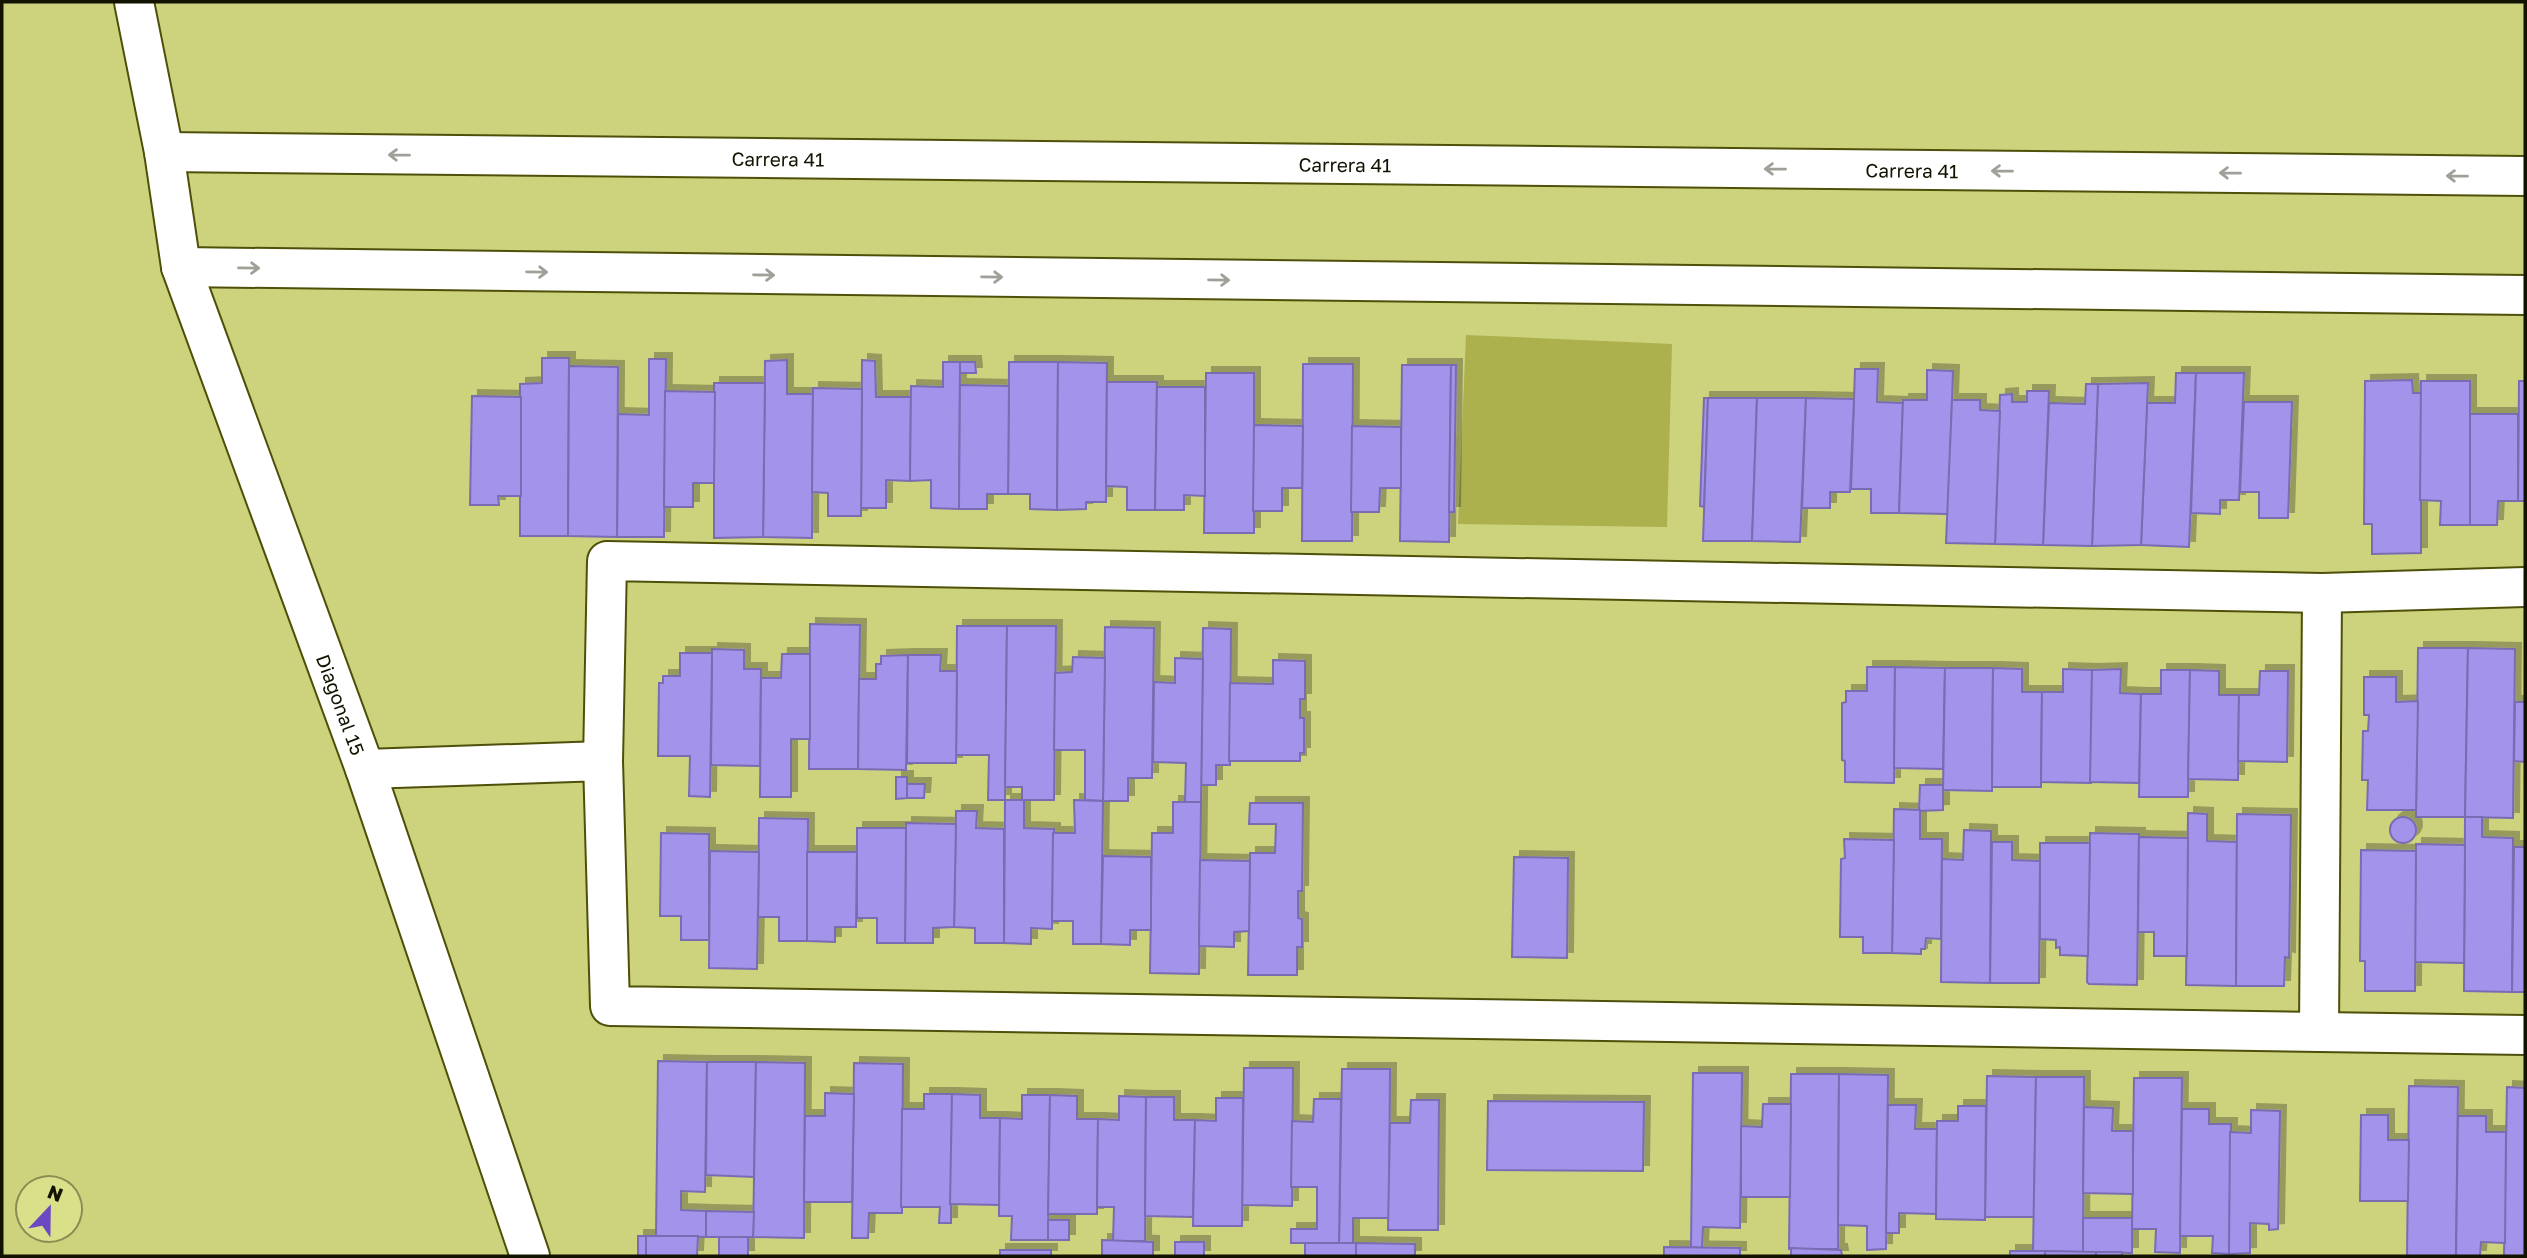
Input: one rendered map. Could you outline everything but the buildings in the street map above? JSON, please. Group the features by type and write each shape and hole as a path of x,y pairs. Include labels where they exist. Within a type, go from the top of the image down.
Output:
{"street":[{"name":"Diagonal 15","path":"134,2 164,152 181,267 365,769 530,1256"},
{"name":"Carrera 41","path":"164,152 2525,176"},
{"path":"181,267 2525,295"},
{"path":"2525,587 2322,593 607,561 603,761 610,1006 2525,1035"},
{"path":"2319,1032 2322,593"},
{"path":"365,769 603,761"}],"shaded area":[{"path":"1466,335 1672,344 1667,527 1458,524"}]}
